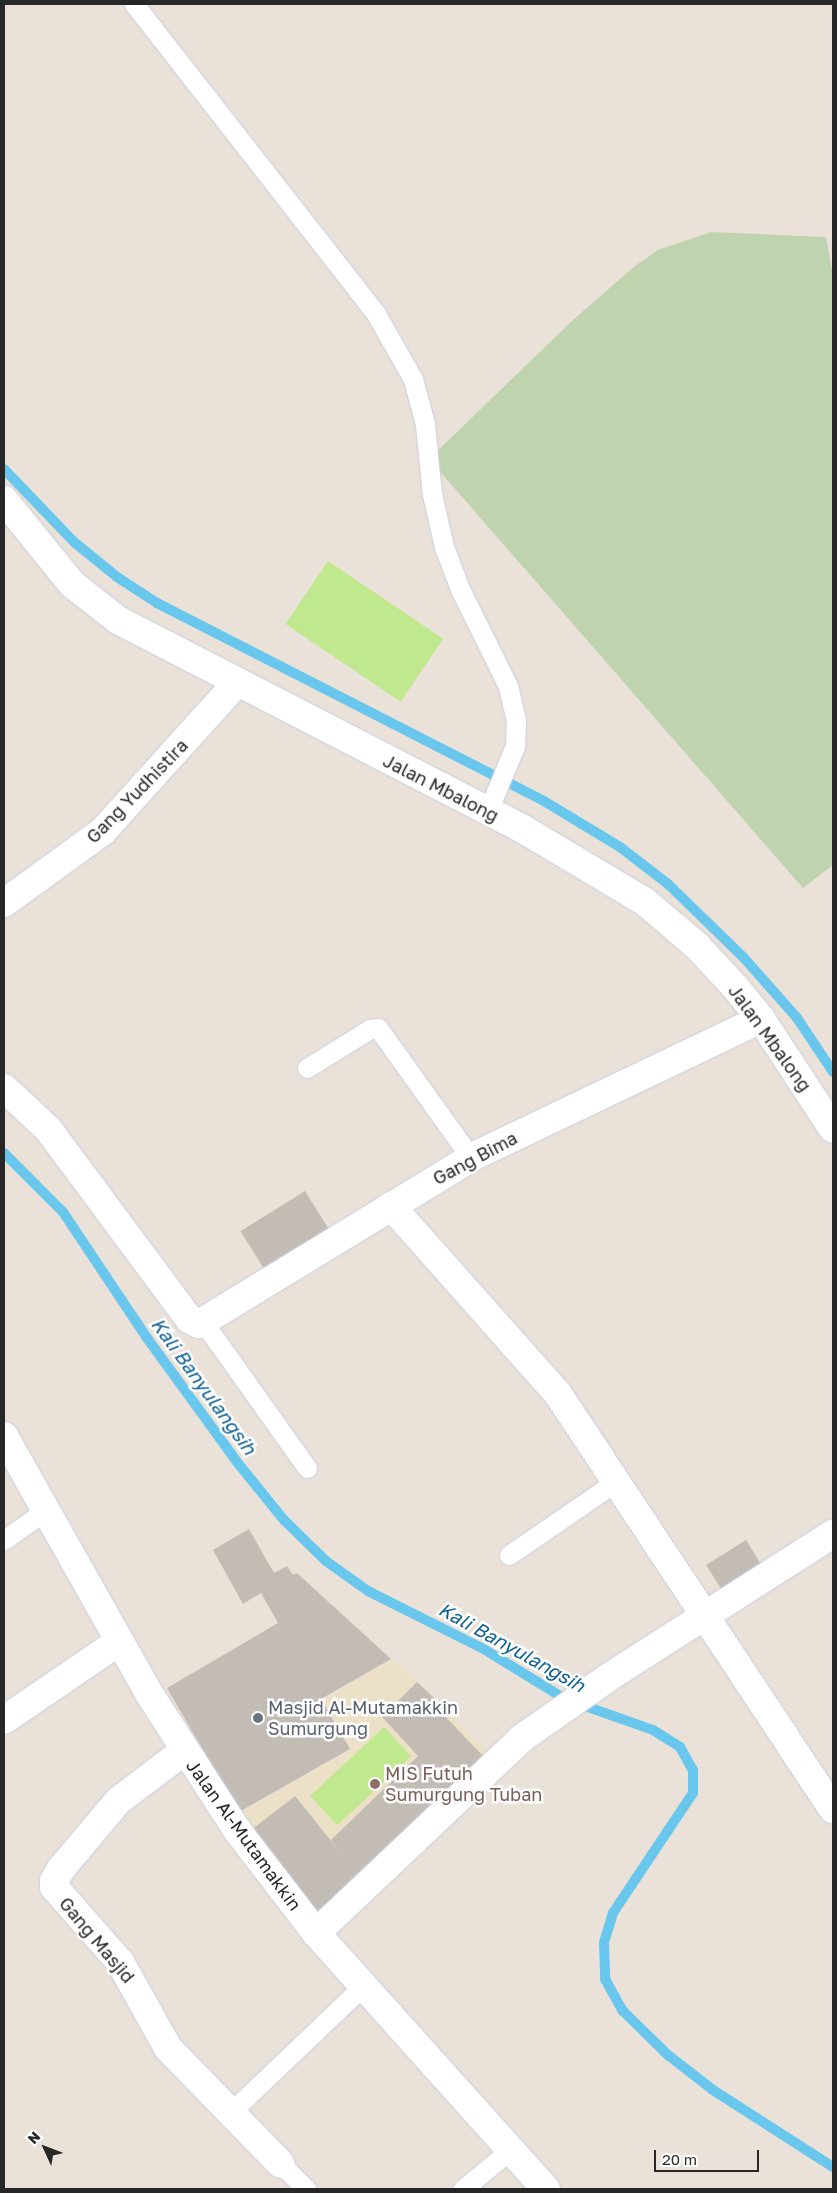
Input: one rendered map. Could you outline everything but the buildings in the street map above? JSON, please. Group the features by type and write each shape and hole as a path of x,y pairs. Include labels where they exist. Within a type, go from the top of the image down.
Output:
{"street":[{"name":"Jalan Mbalong","path":"4,500 88,600 141,634 236,684 492,803 644,901 697,946 761,1019 833,1129"},
{"name":"Gang Yudhistira","path":"4,903 103,831 236,684"},
{"name":"Gang Bima","path":"204,1323 471,1158 761,1019"},
{"path":"4,1088 48,1129 189,1319 195,1324 204,1323"},
{"path":"391,1206 558,1394 618,1480 833,1809"},
{"name":"Jalan Al-Mutamakkin","path":"4,1436 184,1751 237,1830 316,1933 546,2189"},
{"path":"316,1933 522,1738 609,1677 833,1534"},
{"path":"4,1720 120,1641"},
{"name":"Gang Masjid","path":"184,1751 118,1801 61,1868 54,1884 63,1900 126,1971 168,2048 280,2163"}],"lane":[{"path":"134,4 370,306 407,366 423,414 432,494 444,547 512,698 517,730 508,764 492,803"},
{"path":"307,1068 370,1029 378,1028 471,1158"},
{"path":"204,1323 307,1468"},
{"path":"509,1555 618,1480"},
{"path":"4,1540 46,1510"},
{"path":"231,2112 363,1986"},
{"path":"463,2189 510,2150"},
{"path":"280,2163 306,2189"}],"shaded area":[{"name":"MIS Futuh Sumurgung Tuban","path":"393,1659 491,1754 321,1921 237,1815 351,1749 323,1700"}],"green space":[{"path":"711,232 826,237 833,276 833,865 803,888 429,459 573,320 635,266 658,250"},
{"path":"328,561 443,639 401,702 286,624"},
{"path":"384,1727 411,1756 337,1825 310,1796"}],"waterway":[{"path":"4,469 74,542 117,577 157,603 544,801 620,847 668,884 744,958 797,1018 833,1072"},
{"name":"Kali Banyulangsih","path":"4,1153 63,1212 147,1338 237,1462 284,1520 326,1561 368,1591 482,1648 565,1699 653,1730 680,1747 693,1770 693,1793 613,1913 604,1943 605,1979 623,2011 668,2055 713,2090 833,2167"}],"place":[{"name":"Masjid Al-Mutamakkin Sumurgung","path":"258,1718"},
{"name":"MIS Futuh Sumurgung Tuban","path":"375,1784"}]}
